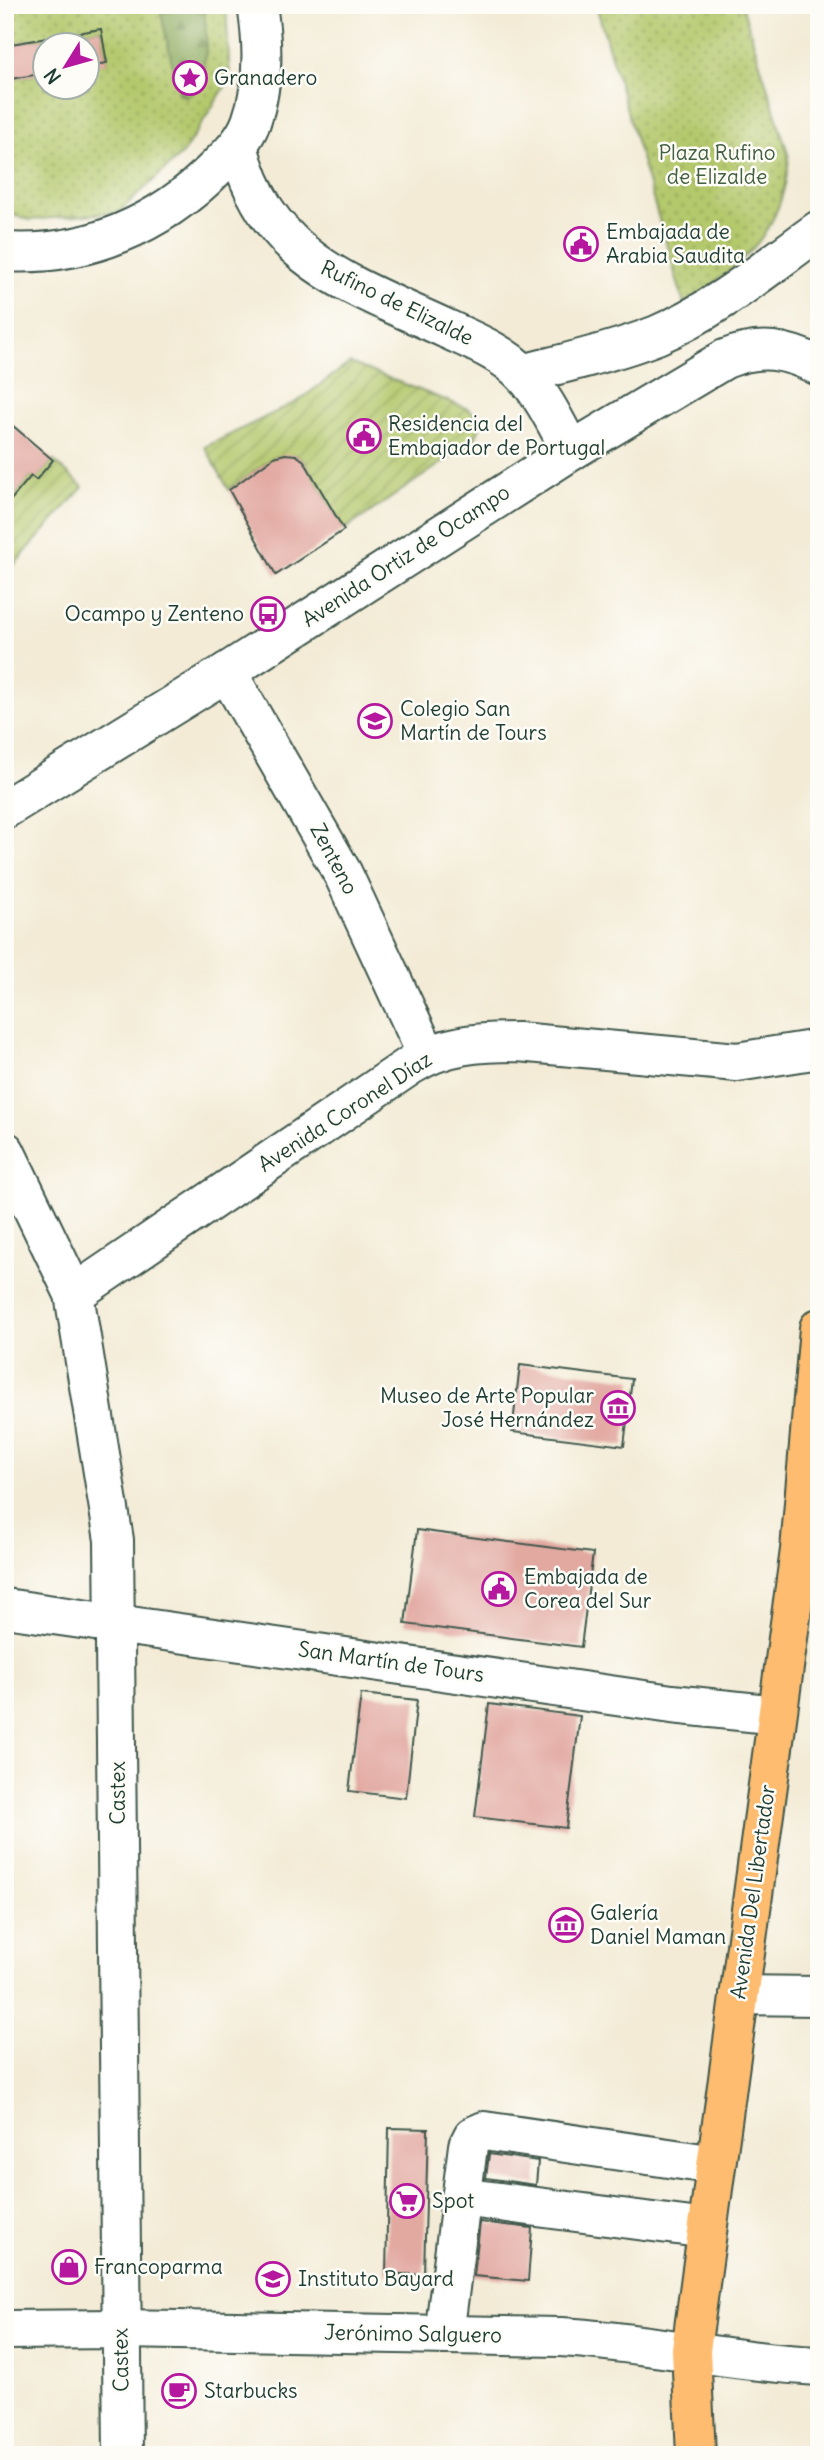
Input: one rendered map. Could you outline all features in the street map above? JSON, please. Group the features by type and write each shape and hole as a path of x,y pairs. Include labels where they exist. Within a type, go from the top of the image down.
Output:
{"main road":[{"name":"Avenida Del Libertador","path":"696,2455 691,2350 777,1715 809,1549 819,1328"}],"street":[{"path":"5,252 41,253 109,240 135,228 183,197 238,146 250,122 260,72 257,5"},
{"name":"Rufino de Elizalde","path":"238,146 246,177 259,204 280,234 308,259 344,281 494,351 523,374 571,451"},
{"path":"523,374 611,351 659,334 737,289 819,230"},
{"name":"Avenida Ortiz de Ocampo","path":"5,809 226,672 571,451 725,359 745,351 769,348 794,353 819,366"},
{"name":"Zenteno","path":"226,672 343,874 427,1055"},
{"name":"Avenida Coronel Díaz","path":"74,1294 427,1055 447,1048 486,1042 518,1042 737,1062 819,1049"},
{"name":"Castex","path":"5,1151 74,1294 114,1540 117,1622 123,2455"},
{"name":"San Martín de Tours","path":"5,1608 672,1704 777,1715"},
{"path":"739,1995 819,1996"},
{"path":"444,2335 468,2147 473,2136 484,2131 716,2165"},
{"path":"461,2197 708,2229"},
{"name":"Jerónimo Salguero","path":"5,2330 120,2329 621,2340 757,2362 819,2366"}],"green space":[{"path":"5,5 159,5 179,94 187,97 200,78 206,54 203,5 226,5 230,79 183,153 119,212 30,220 5,213 5,80 32,75 32,102 102,102 102,63 107,62 101,29 83,32 32,32 32,40 5,45"},
{"path":"159,5 203,5 206,29 204,67 188,98 179,94"},
{"name":"Plaza Rufino de Elizalde","path":"596,5 742,5 789,157 778,207 757,244 725,274 684,304"},
{"path":"350,363 468,409 477,416 480,426 475,440 344,530 304,461 296,455 274,457 229,490 205,447 298,401"},
{"path":"53,460 83,487 5,575 5,507 31,476 36,480"}],"building":[{"path":"102,35 107,63 102,64"},
{"path":"32,40 32,75 5,80 5,45"},
{"path":"5,419 53,460 36,480 31,476 5,507"},
{"path":"296,455 304,461 344,530 276,575 229,490 274,457"},
{"path":"520,1365 632,1379 624,1446 512,1432"},
{"name":"Embajada de Corea del Sur","path":"417,1530 593,1553 581,1647 405,1624"},
{"path":"361,1694 417,1700 406,1798 349,1791"},
{"path":"489,1704 580,1716 566,1828 475,1817"},
{"name":"Spot","path":"389,2128 428,2129 424,2274 386,2274"},
{"path":"489,2154 538,2161 536,2185 486,2178"},
{"path":"480,2222 532,2228 528,2281 474,2276"}],"place":[{"name":"Granadero","path":"190,78"},
{"name":"Embajada de Arabia Saudita","path":"581,244"},
{"name":"Residencia del Embajador de Portugal","path":"364,436"},
{"name":"Ocampo y Zenteno","path":"268,614"},
{"name":"Colegio San Martín de Tours","path":"375,721"},
{"name":"Museo de Arte Popular José Hernández","path":"618,1408"},
{"name":"Embajada de Corea del Sur","path":"499,1589"},
{"name":"Galería Daniel Maman","path":"566,1925"},
{"name":"Spot","path":"407,2201"},
{"name":"Francoparma","path":"69,2267"},
{"name":"Instituto Bayard","path":"273,2279"},
{"name":"Starbucks","path":"179,2391"}]}
